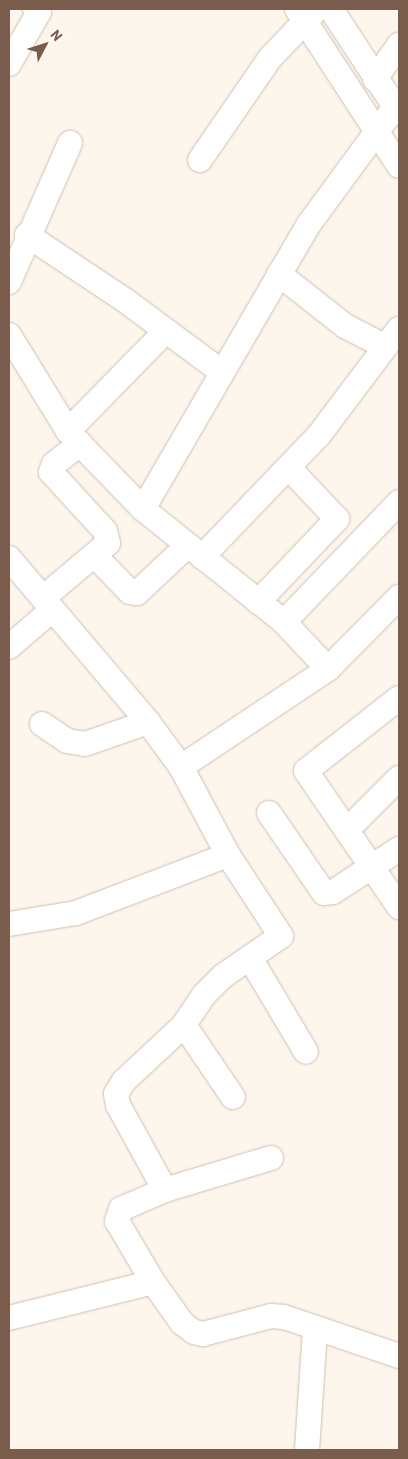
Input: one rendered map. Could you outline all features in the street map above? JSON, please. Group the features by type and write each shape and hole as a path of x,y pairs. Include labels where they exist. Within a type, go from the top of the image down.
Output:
{"street":[{"path":"9,64 39,12 36,9"},
{"path":"143,509 309,224 376,131 397,110 331,9"},
{"path":"200,160 249,87 306,13 399,166"},
{"path":"375,79 399,45"},
{"path":"9,282 27,235 70,143"},
{"path":"27,235 222,372"},
{"path":"94,556 130,592 137,593 195,551 290,468 319,435 392,338 345,326 279,274"},
{"path":"9,647 108,543 107,536 51,472 54,464 74,437 166,331"},
{"path":"9,335 74,437 143,509 284,622 328,669"},
{"path":"258,602 337,519 290,468"},
{"path":"284,622 399,502"},
{"path":"9,558 148,722 181,767 228,855 281,936 223,976 204,995 184,1025 124,1081 116,1094 118,1105 165,1190"},
{"path":"181,767 328,669 399,598"},
{"path":"399,698 306,771 308,778 348,829 399,907"},
{"path":"42,724 67,742 85,744 148,722"},
{"path":"348,829 397,784"},
{"path":"268,813 324,893 333,892 399,849"},
{"path":"9,924 76,912 228,855"},
{"path":"250,958 306,1052"},
{"path":"184,1025 233,1097"},
{"path":"271,1158 165,1190 121,1210 117,1218 153,1282 182,1323 194,1332 202,1334 271,1316 399,1356"},
{"path":"9,1318 153,1282"},
{"path":"307,1450 314,1328"}]}
